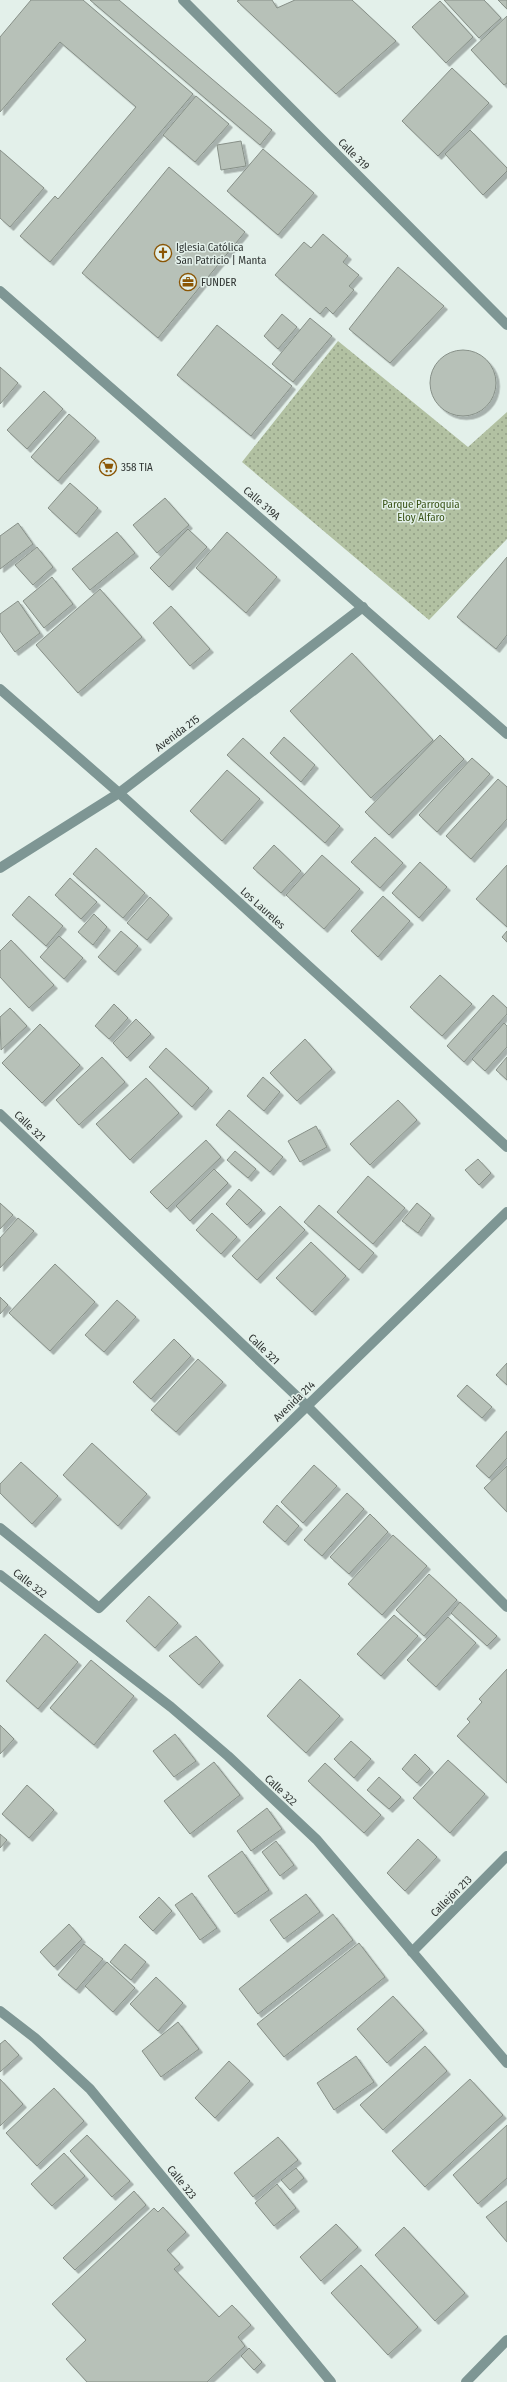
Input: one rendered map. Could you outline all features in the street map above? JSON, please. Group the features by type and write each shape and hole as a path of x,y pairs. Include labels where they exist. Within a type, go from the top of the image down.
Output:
{"street":[{"name":"Calle 319","path":"183,0 507,325"},
{"name":"Calle 319A","path":"0,291 507,734"},
{"name":"Avenida 215","path":"0,868 119,793 363,607"},
{"name":"Los Laureles","path":"0,689 119,793 507,1147"},
{"name":"Calle 321","path":"0,1114 306,1405 507,1607"},
{"name":"Avenida 214","path":"0,1528 99,1608 306,1405 507,1212"},
{"name":"Calle 322","path":"0,1575 171,1707 228,1756 317,1840 507,2063"},
{"name":"Callejón 213","path":"412,1952 507,1856"},
{"name":"Calle 323","path":"0,2011 35,2038 90,2089 331,2382"},
{"path":"466,2382 507,2340"}],"green space":[{"name":"Parque Parroquia Eloy Alfaro","path":"338,341 468,447 507,412 507,539 429,620 242,462"}],"building":[{"path":"31,0 83,0 193,94 50,262 20,236 55,196 58,199 136,107 60,42 0,112 0,37"},
{"path":"90,0 119,0 272,130 260,145"},
{"path":"272,0 277,8 295,0 352,0 396,41 336,94 237,1"},
{"path":"444,0 484,0 501,18 479,38"},
{"path":"498,0 507,0 507,9"},
{"path":"440,1 473,37 446,63 412,27"},
{"path":"507,16 507,83 504,85 471,50"},
{"path":"452,68 489,103 438,156 402,121"},
{"path":"196,96 229,124 195,162 163,135"},
{"path":"470,130 507,168 507,171 483,195 445,154"},
{"path":"241,141 246,166 221,170 217,145"},
{"path":"263,149 314,193 278,235 227,191"},
{"path":"0,150 44,188 10,227 0,218"},
{"name":"Iglesia Católica San Patricio | Manta","path":"169,167 245,232 158,338 82,273"},
{"path":"323,234 348,256 343,262 359,275 349,286 354,290 333,314 326,307 320,314 275,275 304,242 311,248"},
{"path":"398,267 444,306 390,363 349,329"},
{"path":"282,314 297,327 278,349 264,336"},
{"path":"310,318 332,336 293,382 272,364"},
{"path":"217,325 292,386 251,436 177,375"},
{"path":"457,350 469,350 481,355 491,365 496,377 494,396 481,411 469,416 457,416 445,411 435,401 430,389 430,377 435,365 445,355"},
{"path":"0,367 18,383 0,404"},
{"path":"44,391 63,409 27,449 7,430"},
{"path":"69,414 96,438 58,481 31,457"},
{"path":"70,483 98,508 76,534 48,508"},
{"path":"165,498 189,525 157,553 133,525"},
{"path":"18,523 33,544 0,569 0,536"},
{"path":"188,529 207,547 169,587 150,568"},
{"path":"117,532 135,553 90,590 72,569"},
{"path":"227,532 277,577 246,613 196,568"},
{"path":"37,547 53,567 33,585 15,565"},
{"path":"507,557 507,635 496,649 457,617"},
{"path":"52,577 73,604 44,628 23,601"},
{"path":"100,589 142,637 78,693 36,645"},
{"path":"18,601 40,633 15,652 0,631 0,614"},
{"path":"171,606 210,649 190,666 153,623"},
{"path":"352,653 433,740 371,798 290,711"},
{"path":"440,735 464,759 389,835 365,812"},
{"path":"284,737 315,765 301,782 270,753"},
{"path":"243,738 340,826 325,843 227,755"},
{"path":"472,758 490,774 437,832 419,815"},
{"path":"227,770 260,799 222,841 190,811"},
{"path":"498,779 507,787 507,819 471,859 446,836"},
{"path":"375,837 403,863 380,888 351,862"},
{"path":"274,845 301,871 281,893 253,868"},
{"path":"96,848 145,893 123,918 73,874"},
{"path":"322,855 360,889 324,929 286,895"},
{"path":"420,862 447,887 419,918 392,893"},
{"path":"507,865 507,927 476,899"},
{"path":"70,878 97,902 81,919 55,895"},
{"path":"29,896 63,926 46,946 12,915"},
{"path":"383,896 410,921 378,957 351,931"},
{"path":"150,897 169,915 147,940 127,923"},
{"path":"94,914 107,927 93,945 78,932"},
{"path":"121,931 138,946 115,972 98,957"},
{"path":"507,931 507,942 502,937"},
{"path":"59,936 83,958 64,979 40,957"},
{"path":"11,940 54,985 29,1008 0,977 0,951"},
{"path":"440,975 472,1004 442,1036 410,1007"},
{"path":"493,995 507,1008 507,1014 464,1062 447,1046"},
{"path":"114,1004 128,1018 109,1039 95,1026"},
{"path":"10,1008 27,1026 1,1050 0,1017"},
{"path":"136,1019 151,1034 127,1058 113,1043"},
{"path":"504,1023 507,1026 507,1047 485,1071 472,1059"},
{"path":"40,1024 80,1065 42,1103 2,1063"},
{"path":"305,1039 332,1069 297,1101 270,1073"},
{"path":"166,1048 209,1088 192,1107 149,1067"},
{"path":"102,1057 125,1082 79,1125 56,1100"},
{"path":"507,1057 507,1080 496,1070"},
{"path":"263,1077 280,1092 264,1111 247,1096"},
{"path":"146,1078 179,1113 130,1160 96,1124"},
{"path":"398,1100 417,1120 370,1165 350,1144"},
{"path":"229,1110 283,1157 270,1172 216,1125"},
{"path":"316,1126 327,1147 300,1162 288,1141"},
{"path":"206,1140 221,1157 167,1209 150,1192"},
{"path":"235,1151 256,1169 248,1178 227,1160"},
{"path":"478,1159 491,1173 479,1185 465,1170"},
{"path":"214,1169 228,1183 190,1221 176,1206"},
{"path":"368,1176 405,1208 373,1244 337,1212"},
{"path":"239,1189 262,1210 247,1225 226,1204"},
{"path":"0,1203 13,1215 0,1229"},
{"path":"417,1203 431,1215 418,1233 402,1221"},
{"path":"319,1205 374,1253 359,1270 304,1222"},
{"path":"280,1206 305,1230 257,1280 232,1256"},
{"path":"212,1213 237,1237 221,1254 196,1230"},
{"path":"18,1218 34,1231 0,1268 0,1238"},
{"path":"311,1242 346,1276 312,1312 276,1278"},
{"path":"55,1264 95,1302 50,1351 9,1313"},
{"path":"0,1297 8,1305 0,1314"},
{"path":"117,1300 136,1317 104,1352 85,1335"},
{"path":"174,1339 191,1356 151,1399 133,1382"},
{"path":"198,1359 223,1382 176,1432 151,1410"},
{"path":"507,1363 507,1385 496,1375"},
{"path":"467,1385 492,1407 482,1418 457,1396"},
{"path":"507,1431 507,1458 489,1478 476,1466"},
{"path":"92,1443 147,1494 118,1526 63,1475"},
{"path":"21,1462 58,1496 32,1524 0,1493 0,1484"},
{"path":"314,1465 337,1486 303,1523 281,1502"},
{"path":"507,1466 507,1512 484,1488"},
{"path":"347,1493 364,1509 322,1556 304,1540"},
{"path":"277,1505 299,1526 285,1542 263,1522"},
{"path":"370,1514 388,1532 349,1574 330,1557"},
{"path":"393,1535 427,1566 382,1615 348,1584"},
{"path":"429,1574 457,1600 424,1636 396,1610"},
{"path":"149,1596 178,1623 155,1648 126,1621"},
{"path":"460,1602 497,1636 487,1646 451,1613"},
{"path":"394,1615 418,1636 381,1676 357,1654"},
{"path":"448,1617 476,1643 436,1687 407,1660"},
{"path":"45,1634 78,1662 38,1709 6,1681"},
{"path":"196,1636 220,1662 199,1685 169,1656"},
{"path":"91,1660 134,1696 94,1745 50,1708"},
{"path":"507,1669 507,1783 457,1736 470,1722 467,1719 482,1702 479,1699"},
{"path":"300,1679 340,1716 306,1753 267,1716"},
{"path":"0,1725 14,1739 0,1754"},
{"path":"175,1734 196,1761 174,1777 153,1751"},
{"path":"351,1741 371,1759 354,1778 334,1759"},
{"path":"415,1754 430,1769 417,1783 402,1769"},
{"path":"448,1760 485,1794 450,1833 413,1798"},
{"path":"214,1762 240,1795 190,1834 164,1801"},
{"path":"325,1763 381,1815 364,1833 308,1781"},
{"path":"379,1777 401,1797 389,1809 367,1790"},
{"path":"27,1785 54,1810 29,1838 2,1814"},
{"path":"267,1808 282,1829 251,1851 237,1831"},
{"path":"0,1834 7,1840 0,1848"},
{"path":"418,1839 437,1857 405,1891 387,1873"},
{"path":"276,1841 294,1865 280,1876 262,1852"},
{"path":"242,1851 269,1890 235,1914 208,1876"},
{"path":"192,1893 217,1928 200,1940 175,1905"},
{"path":"306,1894 320,1912 284,1939 270,1920"},
{"path":"159,1897 172,1911 153,1931 139,1917"},
{"path":"333,1914 353,1940 258,2014 239,1989"},
{"path":"69,1924 82,1939 54,1967 40,1952"},
{"path":"359,1943 385,1977 284,2057 257,2024"},
{"path":"84,1944 103,1959 76,1990 58,1975"},
{"path":"125,1944 146,1962 131,1980 110,1962"},
{"path":"107,1962 135,1988 113,2012 85,1986"},
{"path":"156,1977 183,2003 158,2031 130,2004"},
{"path":"393,1996 424,2030 387,2063 357,2029"},
{"path":"178,2022 199,2049 161,2077 142,2051"},
{"path":"5,2040 19,2055 0,2072 0,2044"},
{"path":"425,2046 447,2071 383,2130 360,2105"},
{"path":"356,2056 374,2082 334,2110 317,2083"},
{"path":"229,2061 250,2081 215,2118 195,2098"},
{"path":"0,2079 23,2104 0,2126"},
{"path":"470,2079 503,2115 425,2187 392,2151"},
{"path":"54,2088 84,2121 37,2166 6,2133"},
{"path":"507,2125 507,2178 478,2204 453,2175"},
{"path":"87,2135 130,2181 112,2197 70,2151"},
{"path":"278,2137 298,2160 253,2197 234,2173"},
{"path":"64,2153 85,2176 52,2206 31,2184"},
{"path":"296,2168 304,2178 290,2190 281,2180"},
{"path":"277,2184 296,2208 274,2226 255,2203"},
{"path":"134,2191 146,2205 75,2270 63,2258"},
{"path":"507,2201 507,2242 486,2217"},
{"path":"163,2207 186,2232 167,2250 180,2264 174,2269 219,2317 232,2305 251,2325 238,2337 245,2346 207,2382 87,2382 66,2359 86,2340 52,2304 154,2208 158,2212"},
{"path":"336,2224 358,2247 321,2281 300,2257"},
{"path":"404,2227 465,2293 435,2321 375,2255"},
{"path":"361,2265 418,2327 388,2355 331,2293"},
{"path":"249,2348 262,2362 254,2370 241,2356"}],"place":[{"name":"Iglesia Católica San Patricio | Manta","path":"163,253"},
{"name":"FUNDER","path":"188,282"},
{"name":"358 TIA","path":"108,467"}]}
